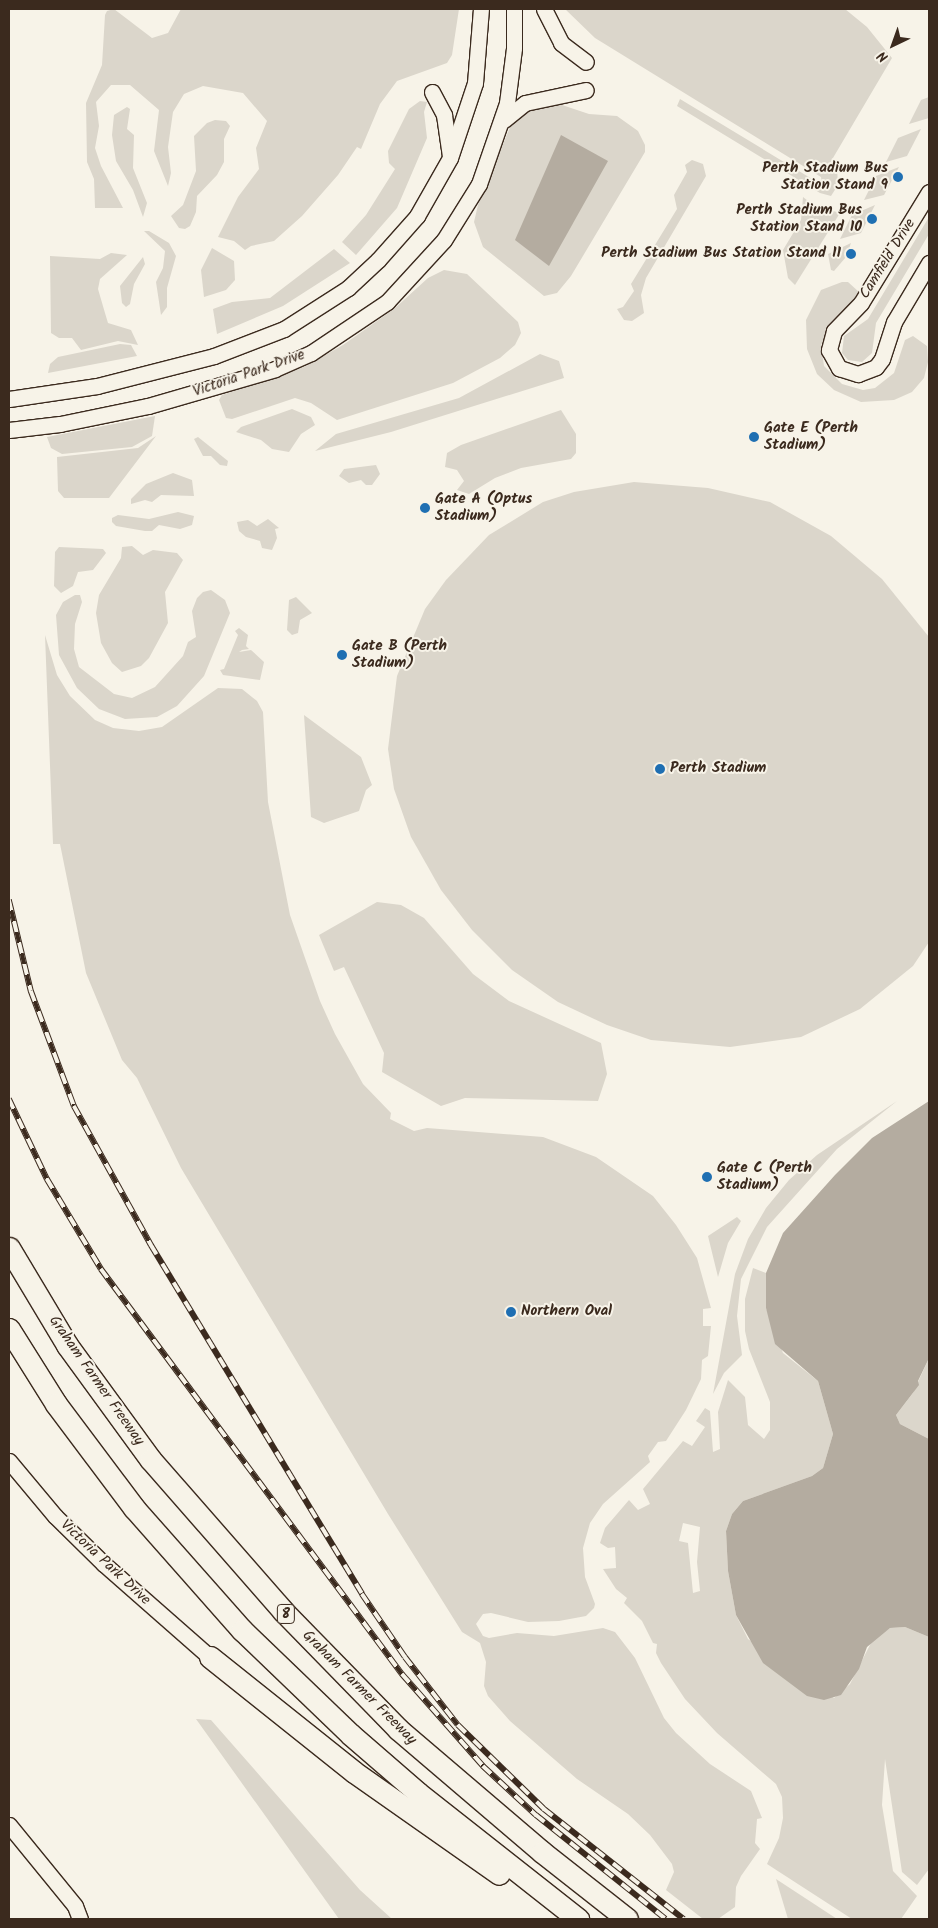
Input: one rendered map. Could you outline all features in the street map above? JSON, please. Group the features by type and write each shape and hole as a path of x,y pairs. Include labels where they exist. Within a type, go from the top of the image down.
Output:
{"highway":[{"name":"Graham Farmer Freeway","path":"9,1248 67,1345 151,1460 289,1618 348,1680 416,1745 542,1852 627,1919"},
{"path":"9,1329 56,1404 134,1508 249,1636 350,1734 418,1793 578,1919"},
{"path":"210,1657 354,1772 565,1919"}],"street":[{"name":"Victoria Park Drive","path":"9,399 60,392 141,376 214,356 284,329 348,288 378,260 417,216 450,158 475,83 481,9"},
{"name":"Victoria Park Drive","path":"9,430 60,424 148,406 222,386 311,353 344,333 410,281 464,212 489,160 501,124 512,74 514,9"},
{"path":"544,9 561,43 586,62"},
{"path":"501,124 508,114 525,102 586,90"},
{"path":"432,92 444,115 450,158"},
{"name":"Camfield Drive","path":"929,192 861,303 834,331 829,350 839,368 858,374 876,367 882,359 894,322 929,263"},
{"name":"Victoria Park Drive","path":"9,1461 55,1516 104,1564 210,1657"},
{"path":"9,1477 55,1516"},
{"path":"9,1825 75,1906 80,1919"}],"shaded area":[{"path":"114,9 152,38 168,33 181,9 459,9 452,55 447,63 397,81 380,104 361,149 357,147 338,175 302,216 274,241 251,246 245,250 234,241 218,237 238,197 259,169 256,148 267,121 243,93 203,86 184,94 173,112 168,147 171,173 168,186 154,151 159,110 130,85 111,85 96,102 99,126 95,148 101,166 123,208 95,208 94,179 87,162 86,103 102,65 105,15 107,11"},
{"path":"565,9 845,9 867,27 892,58 830,163 837,168 838,185 831,196 820,193 677,106 680,99 822,185 821,177 595,38"},
{"path":"929,97 929,118 909,124 921,100"},
{"path":"420,101 427,102 424,112 427,138 397,208 356,255 342,242 366,215 395,169 389,163 388,151 409,109"},
{"path":"559,104 589,114 617,116 638,131 645,145 645,152 571,276 557,293 544,296 483,247 474,222 478,205 513,120 530,109"},
{"path":"127,107 130,109 127,129 134,135 133,168 147,203 143,217 133,190 116,161 112,135 114,115"},
{"path":"215,120 226,121 230,126 224,139 224,162 217,175 197,196 196,212 190,226 185,229 179,228 171,216 183,205 196,171 194,136 207,123"},
{"path":"921,129 907,156 886,162 898,138"},
{"path":"561,135 608,161 549,266 515,240"},
{"path":"692,160 703,164 706,176 646,278 641,295 644,313 632,321 624,320 617,309 623,307 634,291 631,284 677,209 674,195 687,172 685,165"},
{"path":"899,167 884,195 864,200 876,176"},
{"path":"803,197 813,205 840,213 795,285 788,278 783,250 801,220"},
{"path":"875,205 861,233 840,239 852,215"},
{"path":"929,217 929,234 876,323 872,353 862,362 848,360 842,353 844,336 868,319"},
{"path":"144,231 149,231 169,243 176,256 167,288 167,307 161,315 156,282 163,268 165,251"},
{"path":"851,243 846,257 834,271 831,270 828,254"},
{"path":"212,248 234,261 235,280 226,290 204,297 201,270"},
{"path":"334,249 350,263 283,306 217,334 213,309 232,302 270,298"},
{"path":"111,253 127,255 100,279 98,289 105,313 108,323 131,330 138,345 118,341 81,350 72,338 59,338 51,333 50,256 100,259"},
{"path":"143,257 145,264 134,284 130,304 126,307 122,303 120,286"},
{"path":"444,270 467,274 518,322 521,333 515,345 500,358 453,383 337,420 311,403 295,398 232,419 226,418 219,400 222,395 304,367 343,345 394,309 428,278"},
{"path":"842,282 848,282 859,292 827,332 821,345 824,366 842,384 863,390 875,388 894,373 905,340 913,336 927,346 928,362 924,378 912,392 894,400 861,402 834,390 817,374 807,349 806,320 821,290"},
{"path":"120,344 131,345 137,356 48,373 50,364 58,357"},
{"path":"540,354 559,361 564,378 391,432 315,451 336,434 459,398"},
{"path":"292,409 311,417 315,425 301,434 289,452 272,449 261,440 236,432 241,427"},
{"path":"561,410 576,434 576,453 571,459 521,468 495,478 469,494 457,490 464,481 457,470 445,467 447,453 461,445"},
{"path":"155,416 152,436 132,447 62,454 51,448 47,437"},
{"path":"156,436 109,498 64,498 58,491 57,457 138,448"},
{"path":"198,437 228,461 227,466 220,465 211,456 203,456 194,439"},
{"path":"376,465 380,474 372,485 366,485 361,480 349,483 339,476 344,469"},
{"path":"173,473 192,480 194,496 161,495 152,502 145,500 131,504 131,499 146,484"},
{"name":"Perth Stadium","path":"634,482 708,488 770,502 831,536 882,579 929,637 929,942 913,966 860,1009 801,1037 730,1047 651,1040 607,1025 558,1002 512,970 472,930 441,890 411,837 394,789 388,749 397,676 425,609 446,580 489,535 543,502 574,492"},
{"path":"178,512 194,516 192,525 180,529 159,525 152,531 145,531 116,526 112,522 112,518 118,515 149,519"},
{"path":"268,519 279,528 275,529 277,538 272,550 262,548 260,541 246,537 239,531 237,522 248,520 257,526"},
{"path":"132,546 143,555 153,550 177,553 183,560 165,592 168,623 149,658 141,666 122,672 112,663 101,643 96,613 99,595 121,558 122,547"},
{"path":"59,547 103,549 106,553 93,570 78,572 73,586 61,593 54,586 55,552"},
{"path":"211,590 225,600 230,613 204,676 177,706 157,717 125,719 99,709 77,688 59,655 56,615 63,602 75,595 80,595 82,602 75,624 74,649 79,667 114,694 132,698 155,687 183,656 188,642 196,637 192,611 197,598 203,592"},
{"path":"296,597 312,613 300,620 298,633 292,635 287,630 289,600"},
{"path":"239,628 248,635 246,646 249,649 239,652 251,650 264,662 260,680 223,675 220,670 224,669 238,635 235,631"},
{"path":"45,635 57,675 70,696 95,720 113,728 139,731 162,727 218,688 242,689 257,701 263,712 268,802 290,915 320,1001 335,1034 363,1084 391,1113 390,1119 414,1131 427,1128 543,1137 596,1157 653,1196 676,1225 697,1258 711,1308 703,1309 703,1326 711,1326 708,1356 702,1360 701,1379 686,1410 666,1441 658,1442 648,1456 650,1462 603,1504 590,1523 583,1548 585,1577 595,1604 594,1608 586,1616 559,1621 528,1622 491,1613 483,1614 476,1624 483,1636 489,1638 517,1633 554,1636 603,1628 615,1632 635,1658 664,1718 676,1733 710,1764 751,1791 762,1818 757,1819 755,1843 760,1849 741,1876 736,1887 735,1907 718,1919 703,1919 666,1890 674,1872 672,1864 650,1835 628,1814 577,1779 510,1721 488,1696 484,1686 486,1662 480,1643 462,1632 388,1514 181,1168 137,1078 122,1060 86,973 60,844 53,844"},
{"path":"304,715 361,757 372,785 366,790 359,811 324,823 311,817"},
{"path":"377,902 401,905 424,918 473,974 509,1001 601,1043 607,1074 598,1101 465,1098 441,1106 382,1072 384,1053 344,967 334,971 319,935"},
{"path":"897,1101 837,1149 767,1227 741,1279 737,1316 742,1355 724,1373 713,1394 735,1274 748,1239 766,1208 789,1180 817,1155"},
{"path":"929,1101 929,1358 918,1381 919,1385 896,1415 900,1424 929,1439 929,1637 905,1627 890,1628 867,1647 859,1669 841,1695 824,1700 807,1696 763,1663 736,1615 728,1571 726,1531 732,1514 743,1501 812,1476 823,1468 833,1434 818,1381 775,1344 766,1308 766,1273 783,1233 835,1175 872,1138"},
{"path":"737,1217 741,1221 728,1243 718,1277 708,1236"},
{"path":"753,1268 766,1273 766,1308 783,1353 818,1381 833,1434 823,1468 812,1476 743,1501 732,1514 726,1531 728,1571 736,1615 748,1639 834,1698 850,1684 873,1639 890,1628 905,1627 929,1637 929,1869 917,1885 902,1872 885,1759 882,1805 893,1871 917,1896 901,1919 852,1919 767,1864 779,1838 783,1818 782,1797 776,1784 717,1733 685,1699 661,1663 656,1653 657,1644 653,1643 642,1621 624,1603 627,1598 616,1589 603,1569 616,1568 615,1547 608,1548 600,1543 605,1528 629,1500 638,1510 650,1504 643,1489 683,1441 692,1446 705,1427 696,1421 705,1408 710,1411 713,1452 720,1449 718,1412 728,1380 745,1397 748,1425 764,1439 770,1430 770,1402 749,1349 745,1331 745,1299","holes":["683,1523 700,1527 697,1562 700,1591 693,1593 688,1543 679,1541"]},
{"path":"929,1358 929,1439 900,1424 896,1415 913,1393"},
{"path":"196,1719 211,1720 360,1890 392,1919 339,1919"},
{"path":"776,1879 831,1915 837,1919 788,1919"}],"railway":[{"path":"9,900 31,991 74,1106 151,1245 362,1594 405,1657 458,1725 544,1809 684,1919"},
{"path":"9,1099 47,1179 101,1269 402,1674 483,1766 536,1815 666,1919"}],"place":[{"name":"Perth Stadium Bus Station Stand 9","path":"898,177"},
{"name":"Perth Stadium Bus Station Stand 10","path":"872,219"},
{"name":"Perth Stadium Bus Station Stand 11","path":"851,254"},
{"name":"Gate E (Perth Stadium)","path":"754,437"},
{"name":"Gate A (Optus Stadium)","path":"425,508"},
{"name":"Gate B (Perth Stadium)","path":"342,655"},
{"name":"Perth Stadium","path":"660,769"},
{"name":"Gate C (Perth Stadium)","path":"707,1177"},
{"name":"Northern Oval","path":"511,1312"}]}
